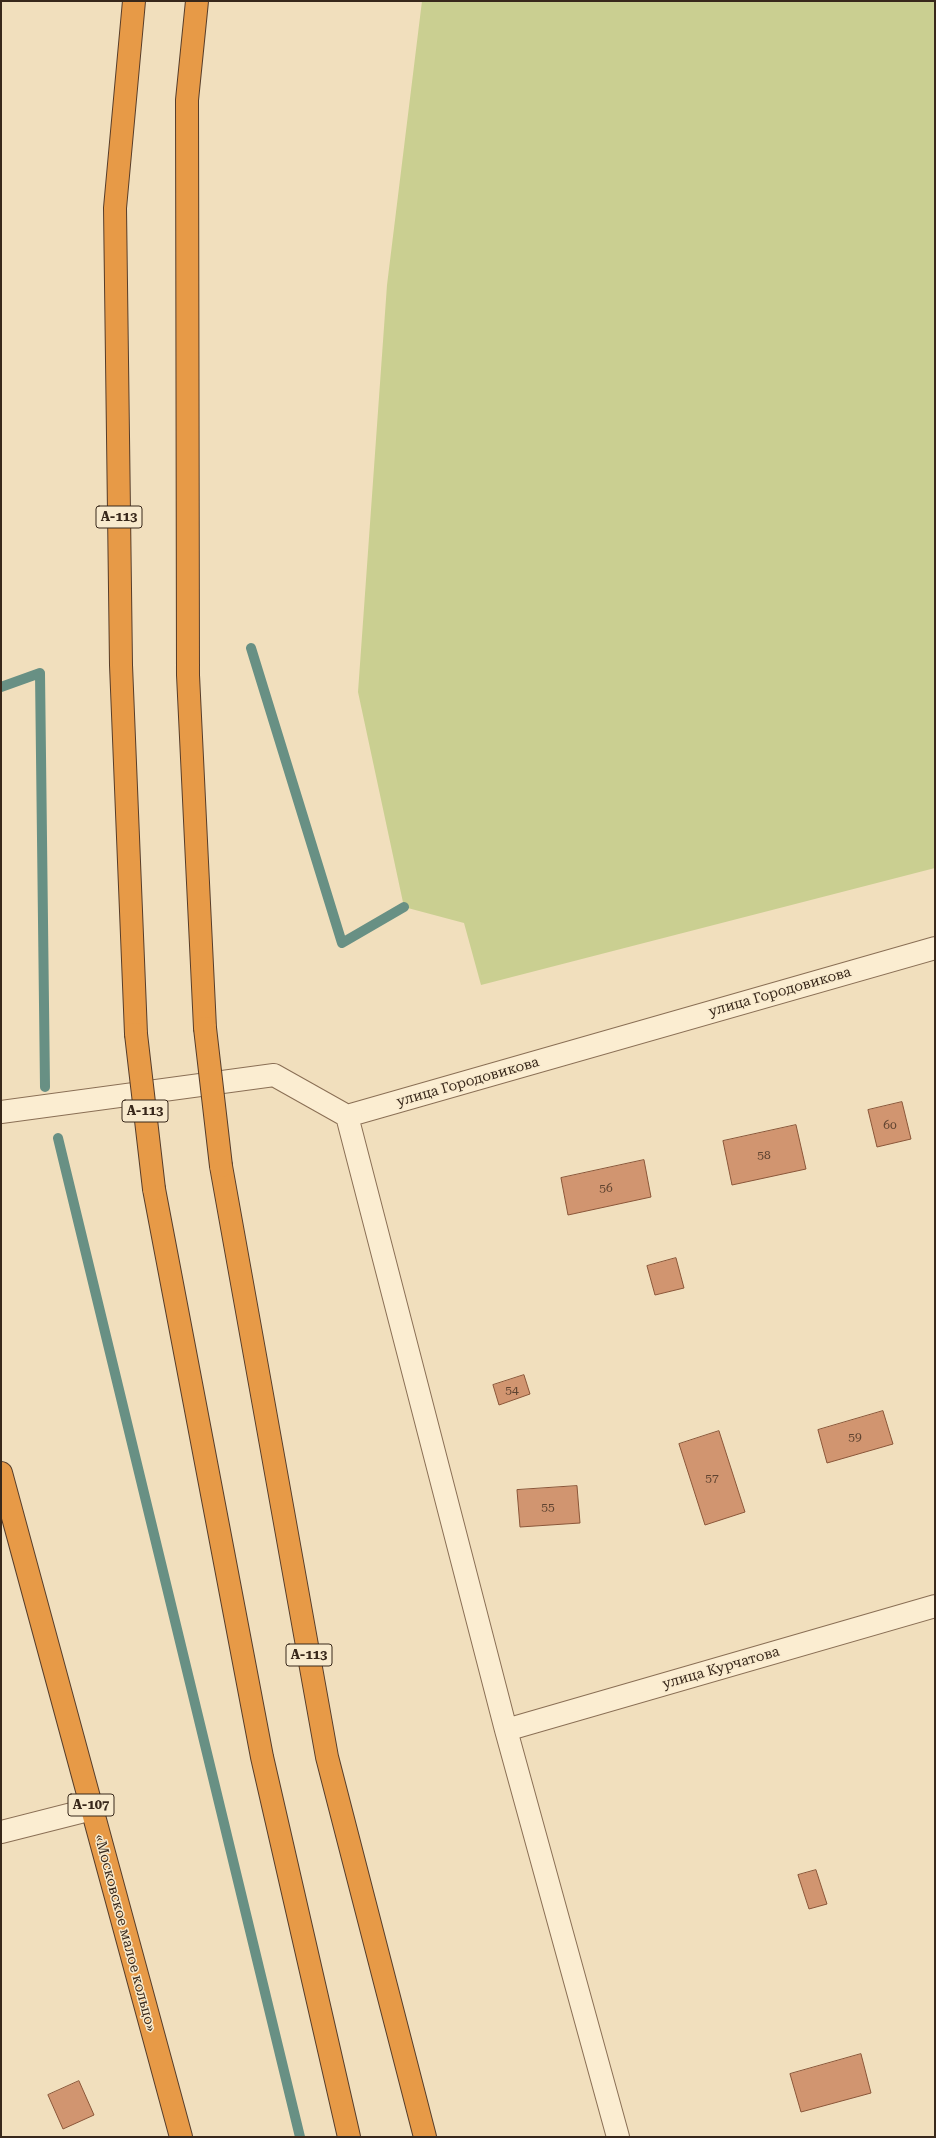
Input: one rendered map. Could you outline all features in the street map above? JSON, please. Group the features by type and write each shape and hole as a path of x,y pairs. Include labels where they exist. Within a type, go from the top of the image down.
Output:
{"highway":[{"name":"А-113","path":"134,1 115,208 121,665 136,1034 154,1189 262,1757 349,2137"},
{"name":"А-113","path":"197,1 186,100 188,675 205,1028 221,1166 327,1757 425,2137"},
{"name":"«Московское малое кольцо»","path":"1,1473 181,2137"}],"street":[{"name":"улица Городовикова","path":"347,1116 935,948"},
{"path":"1,1112 274,1075 347,1116 506,1730 618,2137"},
{"name":"улица Курчатова","path":"506,1730 935,1606"},
{"path":"1,1832 92,1810"}],"green space":[{"path":"422,1 935,1 935,868 481,985 464,923 404,907 358,692 387,285"}],"building":[{"path":"902,1102 911,1139 877,1147 868,1110"},
{"path":"796,1125 806,1169 732,1185 723,1141"},
{"path":"644,1160 651,1197 568,1215 561,1178"},
{"path":"676,1258 684,1288 655,1295 647,1266"},
{"path":"524,1375 530,1394 499,1405 493,1385"},
{"path":"883,1411 893,1444 827,1463 818,1430"},
{"path":"719,1431 745,1512 705,1525 679,1444"},
{"path":"577,1486 580,1523 520,1527 517,1490"},
{"path":"816,1870 827,1904 809,1909 798,1875"},
{"path":"861,2054 871,2093 801,2112 790,2074"},
{"path":"79,2081 94,2115 63,2129 48,2095"}],"waterway":[{"path":"251,648 342,943 404,907"},
{"path":"1,687 40,673 45,1087"},
{"path":"58,1138 300,2137"}]}
